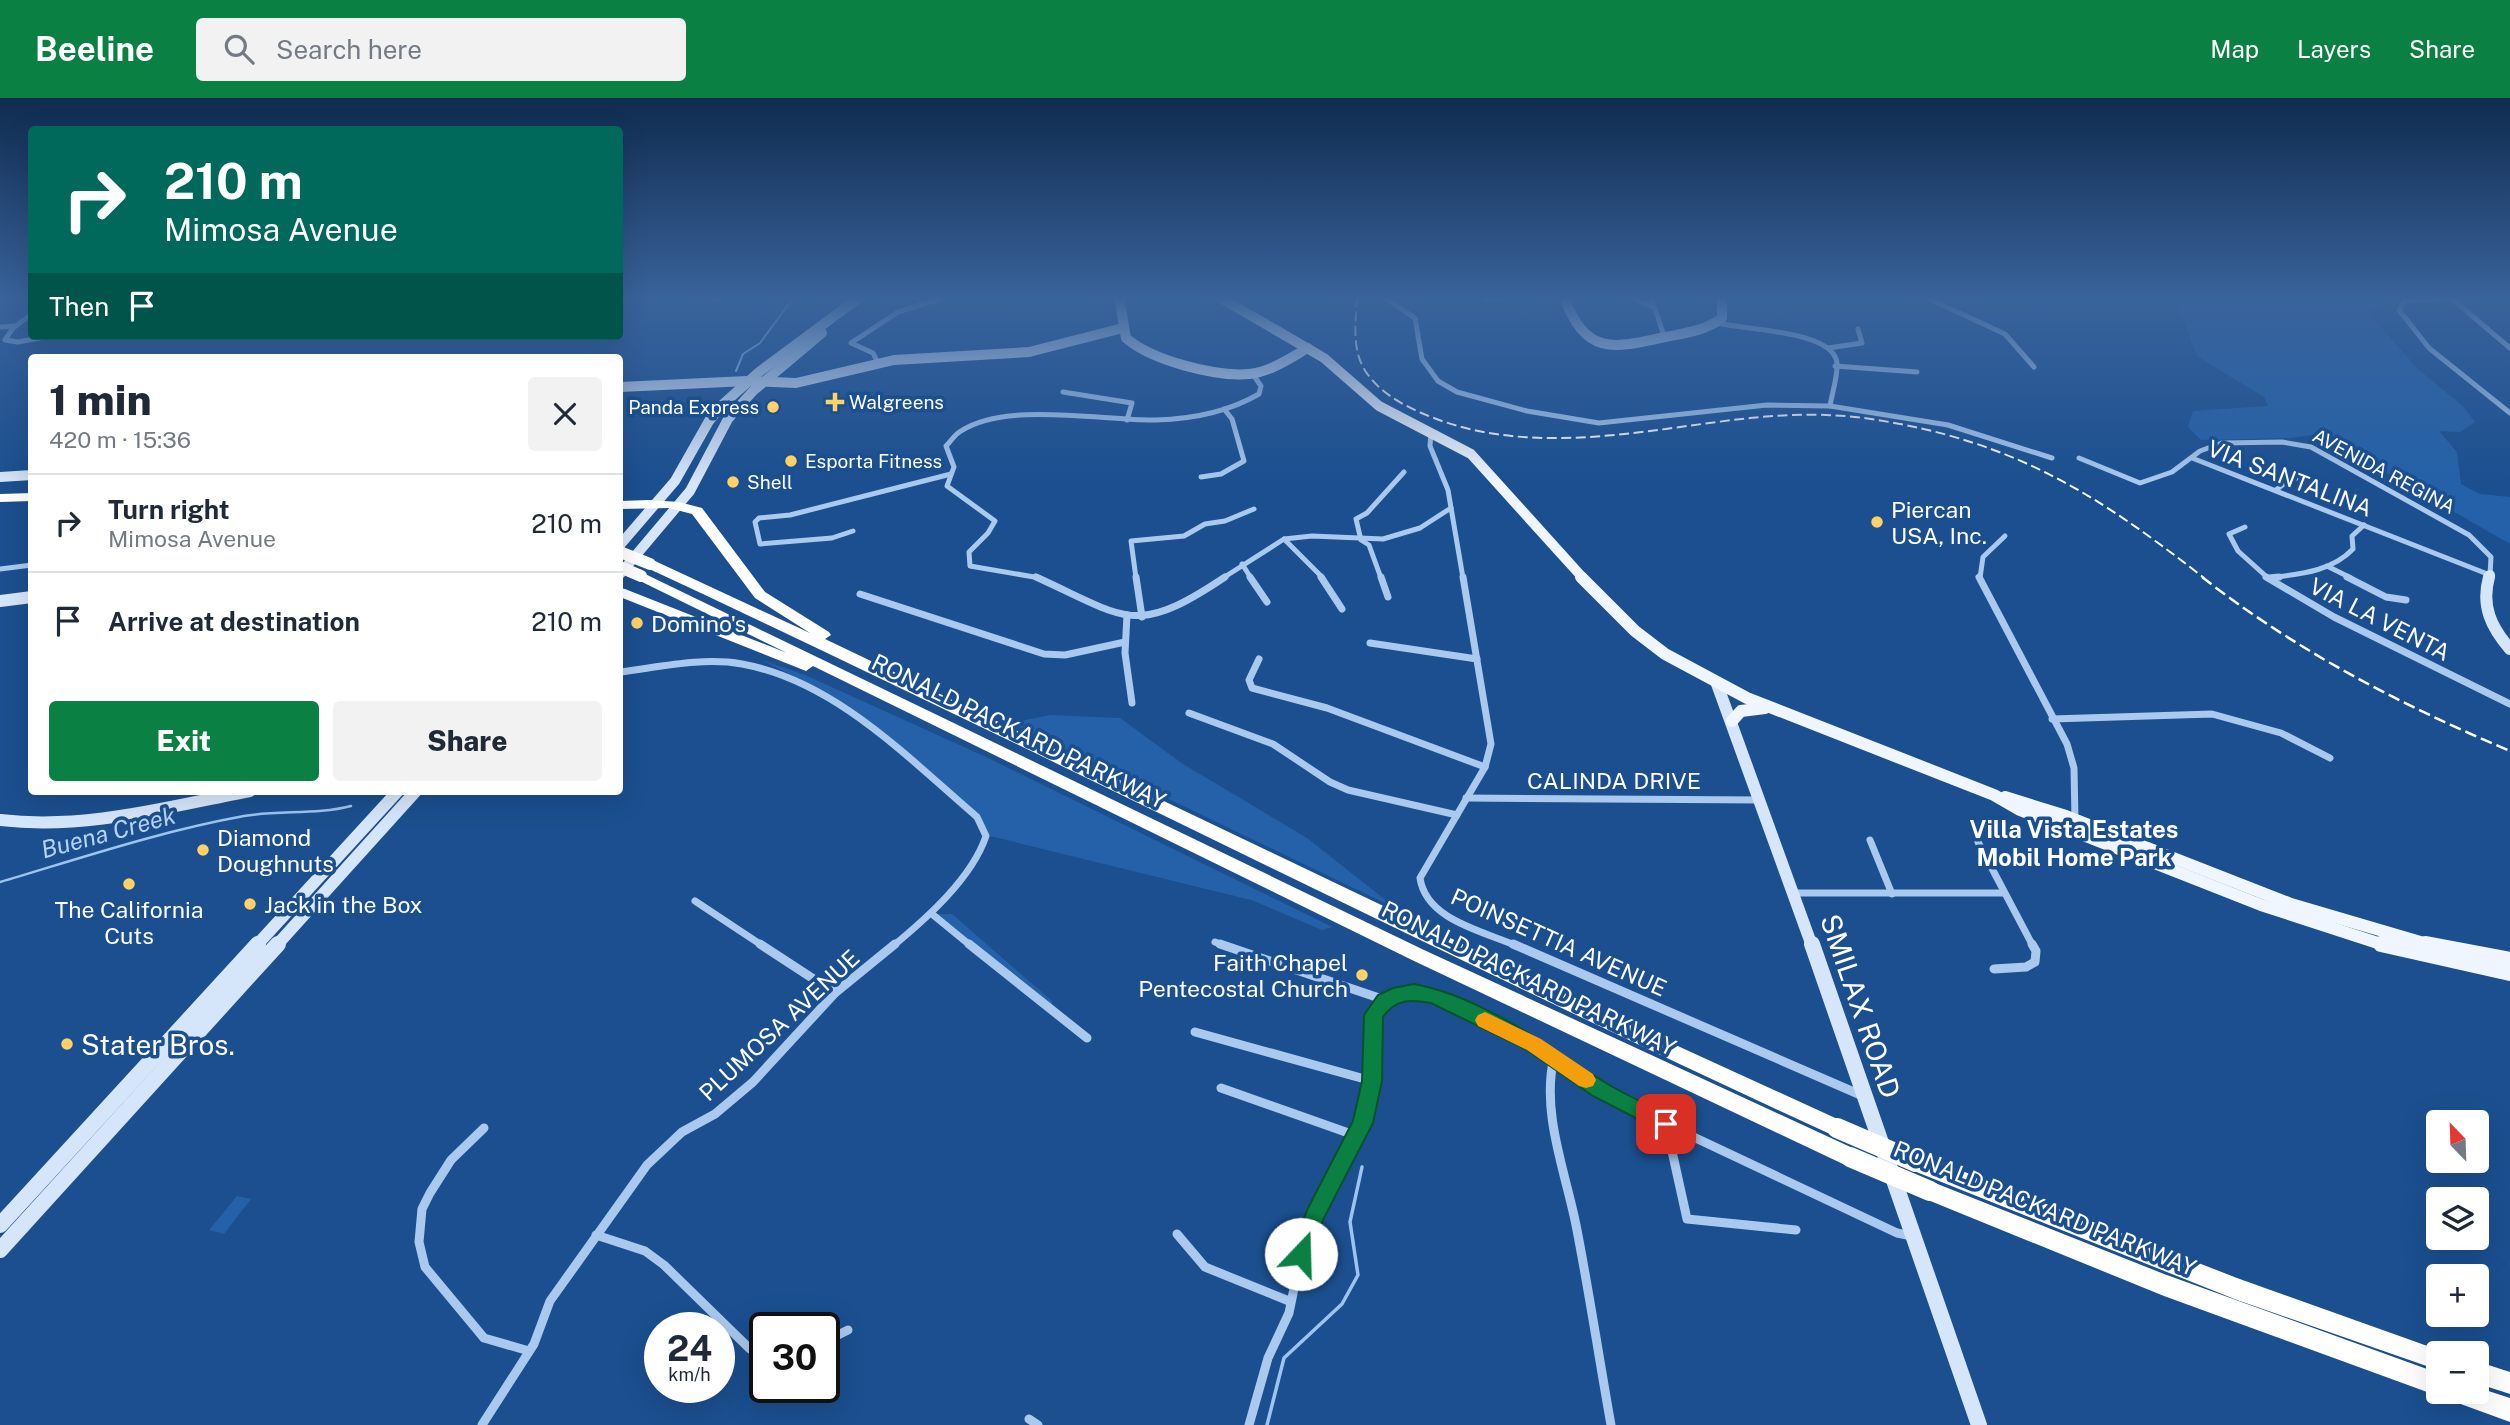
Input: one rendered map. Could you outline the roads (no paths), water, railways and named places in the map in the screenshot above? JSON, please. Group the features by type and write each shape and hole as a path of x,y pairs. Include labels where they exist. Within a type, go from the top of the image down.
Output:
{"highway":[{"path":"0,498 28,497"},
{"path":"623,505 688,507 702,515 760,595 849,649 859,661"},
{"path":"0,507 28,506"},
{"name":"RONALD PACKARD PARKWAY","path":"623,554 646,570 873,692 1631,1056 1850,1157 2164,1285 2426,1381"},
{"name":"RONALD PACKARD PARKWAY","path":"623,567 646,570 859,661 1048,755 1627,1032 1837,1128 2237,1289 2426,1355"},
{"path":"623,593 873,692"},
{"path":"2489,1376 2510,1383"},
{"path":"2489,1403 2510,1410"}],"main road":[{"path":"764,383 794,359"},
{"path":"1252,373 1284,359"},
{"path":"1323,359 1379,406 1450,441 1483,465 1598,595 1635,631 1665,653 1717,684 1994,795 2020,810 2292,916 2383,946 2510,973"},
{"path":"670,384 747,382"},
{"path":"670,384 724,389 722,405"},
{"path":"1731,721 1741,711 1753,707 1776,709"},
{"path":"1994,795 2026,802 2325,916 2419,942 2510,960"}],"street":[{"path":"623,541 675,481 703,431 722,405 747,382 779,359"},
{"path":"876,359 878,363"},
{"path":"623,379 696,376 734,377 747,382 796,383 878,363 911,359"},
{"path":"1170,359 1219,372 1252,373 1261,386 1259,394 1224,409 1182,418 1127,420 1023,415 991,419 950,439 946,446 953,459 947,486 955,495 990,515 995,522 988,535 970,549 967,560 970,566 984,572 1037,577 1072,597 1142,617 1170,609 1284,539 1314,535 1360,540 1418,530 1451,508"},
{"path":"1423,359 1424,364 1443,384 1463,394 1574,420 1600,423 1767,405 1830,405 1948,425 2052,458"},
{"path":"1830,405 1835,359"},
{"path":"2027,359 2034,367"},
{"path":"2442,359 2510,414"},
{"path":"1835,366 1916,372"},
{"path":"623,571 690,491 728,419 764,383"},
{"path":"623,387 670,384"},
{"path":"1063,392 1132,403 1127,420"},
{"path":"1201,477 1221,474 1244,461 1232,419 1224,409"},
{"name":"POINSETTIA AVENUE","path":"1431,432 1430,446 1441,469 1451,508 1491,744 1485,767 1420,878 1421,892 1438,911 1863,1096"},
{"name":"AVENIDA REGINA","path":"2192,458 2200,451 2222,443 2282,442 2311,447 2469,535 2489,553 2493,562 2490,575"},
{"name":"VIA SANTALINA","path":"2079,458 2140,483 2172,472 2192,458 2490,575"},
{"path":"1360,540 1356,519 1367,513 1404,472"},
{"path":"853,531 832,538 760,544 755,522 759,518 790,515 951,474"},
{"path":"0,477 28,475"},
{"path":"2276,490 2290,479 2304,477"},
{"path":"1142,617 1131,541 1184,536 1205,524 1225,521 1254,509"},
{"path":"2269,578 2327,566 2346,558 2353,549 2352,536 2364,525"},
{"name":"VIA LA VENTA","path":"2245,527 2235,529 2230,534 2231,542 2269,578 2343,624 2510,704"},
{"path":"2005,536 1986,549 1980,558 1979,576 2067,744 2074,768 2075,821"},
{"path":"1284,539 1326,582 1342,609"},
{"path":"1360,540 1369,545 1388,597"},
{"path":"1242,564 1267,602"},
{"path":"0,569 28,566"},
{"path":"2327,566 2386,597 2406,600"},
{"path":"2490,575 2484,597 2486,609 2491,624 2510,649"},
{"path":"860,594 1044,654 1065,655 1125,642"},
{"path":"0,601 28,598"},
{"path":"1128,615 1129,629 1125,642 1132,703"},
{"path":"1370,643 1477,659"},
{"path":"1259,659 1249,680 1252,688 1327,708 1485,767"},
{"name":"PLUMOSA AVENUE","path":"482,1425 529,1351 550,1301 651,1160 682,1132 715,1114 753,1082 835,993 932,914 981,851 986,836 977,817 872,729 811,690 755,667 717,662 623,672"},
{"name":"SMILAX ROAD","path":"1717,684 1834,1001 1863,1096 1979,1425"},
{"path":"1189,713 1273,744 1330,782 1348,790 1457,815"},
{"path":"2052,719 2212,714 2281,733 2330,758"},
{"path":"0,820 56,825 84,824 162,811 232,795"},
{"path":"0,1225 393,795"},
{"path":"0,1250 412,795"},
{"name":"CALINDA DRIVE","path":"1466,798 1760,800"},
{"path":"1870,840 1892,894"},
{"path":"1978,842 2036,951 2035,962 2026,967 1994,969"},
{"path":"1794,893 2004,892"},
{"path":"695,901 835,993"},
{"path":"932,914 1087,1038"},
{"path":"1215,942 1384,1000"},
{"path":"1249,1425 1268,1358 1289,1313 1289,1301 1315,1215 1357,1136 1372,1081 1374,1015 1384,1000 1404,993 1434,996 1554,1057 1600,1090 1666,1124 1897,1233 1913,1236"},
{"path":"1195,1032 1372,1081"},
{"path":"1554,1057 1549,1080 1556,1135 1579,1238 1611,1425"},
{"path":"1221,1088 1357,1136"},
{"path":"1666,1124 1687,1219 1796,1230"},
{"path":"484,1128 451,1160 430,1193 422,1209 419,1242 425,1267 484,1338 529,1351"},
{"path":"1177,1234 1205,1267 1289,1301"},
{"path":"596,1235 645,1251 664,1265 749,1348"},
{"path":"840,1335 848,1331"}],"waterway":[{"name":"Buena Creek","path":"736,371 741,359"},
{"name":"Buena Creek","path":"0,882 213,822 257,814 325,811 351,806"},
{"path":"1267,1425 1284,1358 1342,1304 1358,1275 1350,1222 1362,1167"}],"railway":[{"path":"1360,359 1372,380 1385,393 1409,407 1457,426 1499,434 1540,438 1582,437 1750,418 1810,415 1856,417 1921,428 1967,441 2050,474 2126,520 2204,578"},
{"path":"2202,577 2274,629 2350,674 2429,715 2510,751"}],"place":[{"name":"Walgreens","path":"835,402"},
{"name":"Panda Express","path":"773,407"},
{"name":"Esporta Fitness","path":"791,461"},
{"name":"Shell","path":"733,482"},
{"name":"Piercan USA, Inc.","path":"1877,522"},
{"name":"Domino's","path":"637,623"},
{"name":"Diamond Doughnuts","path":"203,850"},
{"name":"The California Cuts","path":"129,884"},
{"name":"Jack in the Box","path":"250,904"},
{"name":"Faith Chapel Pentecostal Church","path":"1362,975"},
{"name":"Stater Bros.","path":"67,1044"}],"district":[{"name":"Villa Vista Estates Mobil Home Park","path":"2074,843"}]}
